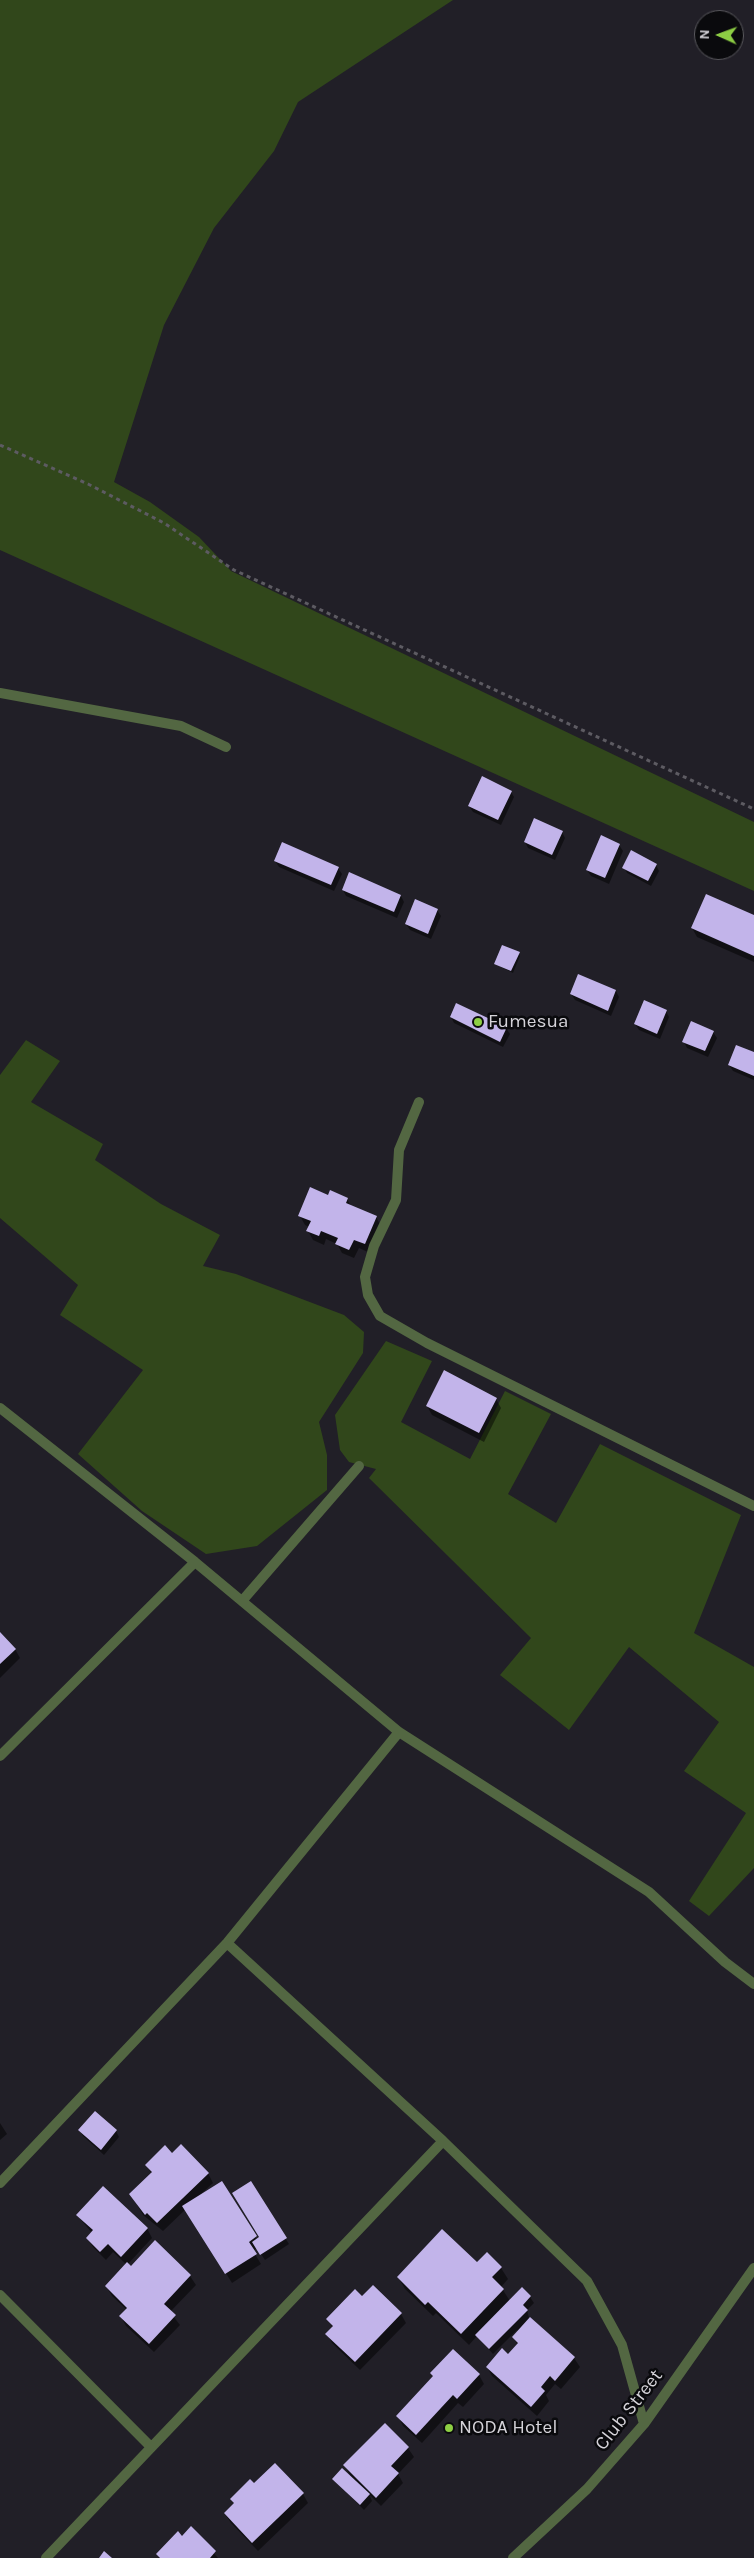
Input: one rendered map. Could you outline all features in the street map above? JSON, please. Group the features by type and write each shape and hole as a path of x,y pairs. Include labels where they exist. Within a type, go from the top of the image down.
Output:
{"street":[{"path":"0,693 181,726 226,747"},
{"path":"419,1102 398,1150 396,1200 374,1246 365,1277 368,1295 380,1316 427,1343 754,1506"},
{"path":"0,1408 196,1562 399,1732 650,1892 725,1962 754,1984"},
{"path":"242,1601 360,1466"},
{"path":"0,1756 196,1562"},
{"path":"0,2183 227,1943 399,1732"},
{"path":"227,1943 443,2141 587,2281 622,2345 644,2424"},
{"path":"46,2558 443,2141"},
{"name":"Club Street","path":"513,2558 586,2489 644,2424 754,2268"},
{"path":"0,2295 151,2447"}],"path":[{"path":"0,445 88,484 164,523 234,570 754,809"}],"green space":[{"path":"0,0 453,0 298,102 274,151 214,228 164,325 114,482 150,502 199,537 231,571 754,822 754,891 0,550"},
{"path":"26,1040 60,1061 31,1102 103,1144 95,1160 161,1204 220,1235 203,1266 236,1274 344,1315 364,1332 363,1353 319,1422 327,1455 327,1490 257,1546 206,1554 142,1511 78,1454 143,1370 60,1315 78,1285 0,1218 0,1075"},
{"path":"386,1341 432,1361 401,1422 470,1459 505,1391 551,1414 508,1494 556,1523 600,1444 741,1515 694,1633 754,1667 754,1868 709,1916 689,1901 746,1813 684,1771 719,1722 629,1647 569,1730 500,1675 531,1638 369,1478 376,1469 349,1462 340,1450 335,1415"}],"building":[{"path":"482,776 512,791 498,820 468,806"},
{"path":"534,818 563,831 552,855 524,842"},
{"path":"601,835 620,844 605,878 586,870"},
{"path":"282,842 339,867 331,885 274,861"},
{"path":"631,850 657,864 648,881 622,868"},
{"path":"349,872 401,895 394,912 342,890"},
{"path":"706,894 754,915 754,956 691,928"},
{"path":"415,899 438,909 428,934 405,924"},
{"path":"502,945 520,952 511,971 494,964"},
{"path":"578,974 616,990 608,1011 570,994"},
{"path":"644,1000 667,1010 657,1034 634,1024"},
{"name":"Fumesua","path":"456,1003 507,1027 500,1042 450,1017"},
{"path":"691,1021 714,1031 705,1051 682,1042"},
{"path":"736,1045 754,1052 754,1076 728,1065"},
{"path":"310,1187 328,1195 330,1190 348,1198 346,1203 377,1216 365,1244 354,1240 349,1250 335,1244 338,1238 321,1231 319,1236 306,1231 311,1221 298,1216"},
{"path":"444,1370 497,1398 479,1433 426,1406"},
{"path":"0,1632 16,1649 0,1664"},
{"path":"95,2111 117,2130 101,2150 78,2130"},
{"path":"181,2144 209,2173 157,2223 147,2213 145,2215 129,2194 152,2172 145,2165 165,2145 172,2153"},
{"path":"222,2181 257,2236 249,2242 257,2254 225,2274 182,2206"},
{"path":"251,2181 287,2238 260,2255 252,2242 259,2237 232,2193"},
{"path":"103,2186 148,2228 121,2257 108,2244 100,2252 86,2238 93,2230 76,2215"},
{"path":"442,2229 477,2262 487,2252 502,2267 492,2277 504,2289 461,2334 428,2302 425,2305 397,2277"},
{"path":"155,2240 191,2275 164,2304 176,2315 149,2344 119,2316 127,2308 105,2286 127,2262 131,2266"},
{"path":"373,2285 402,2313 355,2362 325,2334 333,2326 326,2319 355,2289 362,2296"},
{"path":"522,2287 531,2296 523,2305 528,2310 489,2349 475,2335"},
{"path":"530,2317 575,2357 555,2381 550,2376 541,2387 545,2391 531,2407 486,2367 502,2348 508,2354 518,2343 512,2337"},
{"path":"453,2349 480,2374 457,2399 453,2395 416,2435 396,2416 433,2376 430,2373"},
{"path":"385,2423 409,2447 391,2466 399,2473 376,2498 343,2465"},
{"path":"275,2463 304,2493 252,2543 224,2513 234,2503 230,2499 250,2479 254,2483"},
{"path":"342,2468 370,2494 360,2505 332,2479"},
{"path":"191,2526 216,2551 210,2558 160,2558 156,2554 178,2531 182,2536"},
{"path":"104,2551 112,2558 99,2558"}],"place":[{"name":"Fumesua","path":"478,1022"},
{"name":"NODA Hotel","path":"449,2428"}]}
